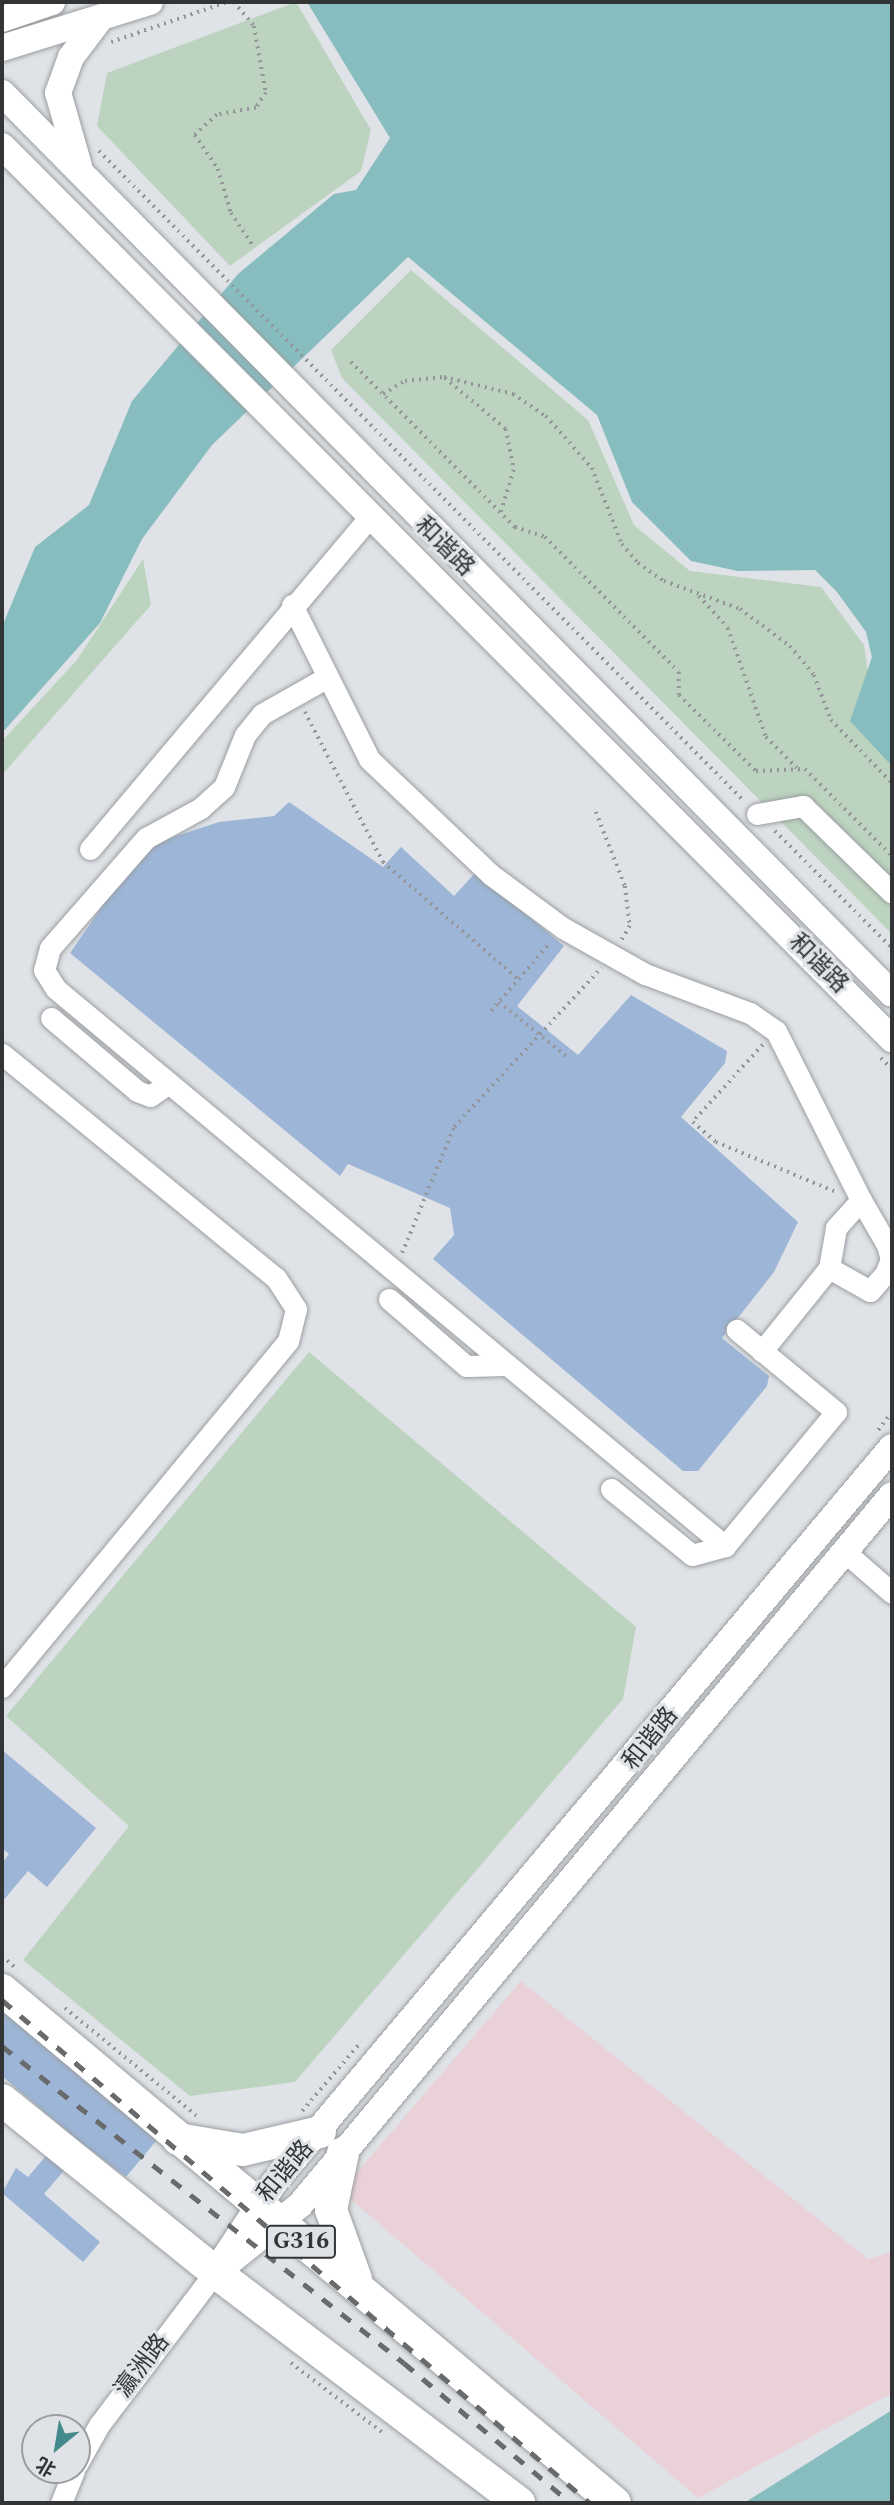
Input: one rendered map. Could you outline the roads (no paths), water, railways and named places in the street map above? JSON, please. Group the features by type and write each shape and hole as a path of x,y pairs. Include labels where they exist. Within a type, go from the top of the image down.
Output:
{"highway":[{"name":"G316","path":"12,1982 174,2138 609,2498"},
{"path":"2,2099 215,2272 519,2503"},
{"path":"174,2138 243,2150 331,2142 331,2210 335,2236 364,2293"}],"main road":[{"path":"2,19 52,2"},
{"path":"2,48 150,2"},
{"path":"87,181 66,133 58,93 71,57 100,19"},
{"name":"和谐路","path":"2,93 289,391 892,994"},
{"name":"和谐路","path":"2,146 892,1039"},
{"name":"和谐路","path":"331,2142 884,1440"},
{"name":"和谐路","path":"215,2272 269,2216 892,1495"}],"street":[{"path":"90,849 292,605 370,517"},
{"path":"292,605 324,679 369,759 490,874 612,956 750,1013 776,1031 861,1200 887,1245 891,1259 885,1274 870,1291 830,1268"},
{"path":"324,679 262,714 245,735 223,787 201,808 146,838 50,948 44,970 57,989 725,1546"},
{"path":"757,814 803,806 892,893"},
{"path":"51,1018 137,1091 150,1096 169,1083"},
{"path":"2,1054 276,1278 296,1309 288,1341 2,1687"},
{"path":"762,1351 830,1268 836,1228 861,1200"},
{"path":"389,1299 466,1366 507,1365"},
{"path":"611,1489 692,1555 725,1546 836,1412 737,1331"},
{"path":"845,1552 892,1592"},
{"name":"瀛洲路","path":"91,2439 215,2272"},
{"path":"61,2503 68,2484"}],"water":[{"path":"307,2 892,2 892,766 850,721 872,657 866,632 837,592 815,570 738,571 691,561 632,502 597,415 408,257 212,445 142,539 100,623 2,733 2,627 35,547 89,505 132,401 238,274 334,194 356,190 390,138"},
{"path":"892,2410 892,2503 744,2503"}],"railway":[{"path":"2,2000 590,2503"},
{"path":"2,2046 404,2363 571,2503"}]}
